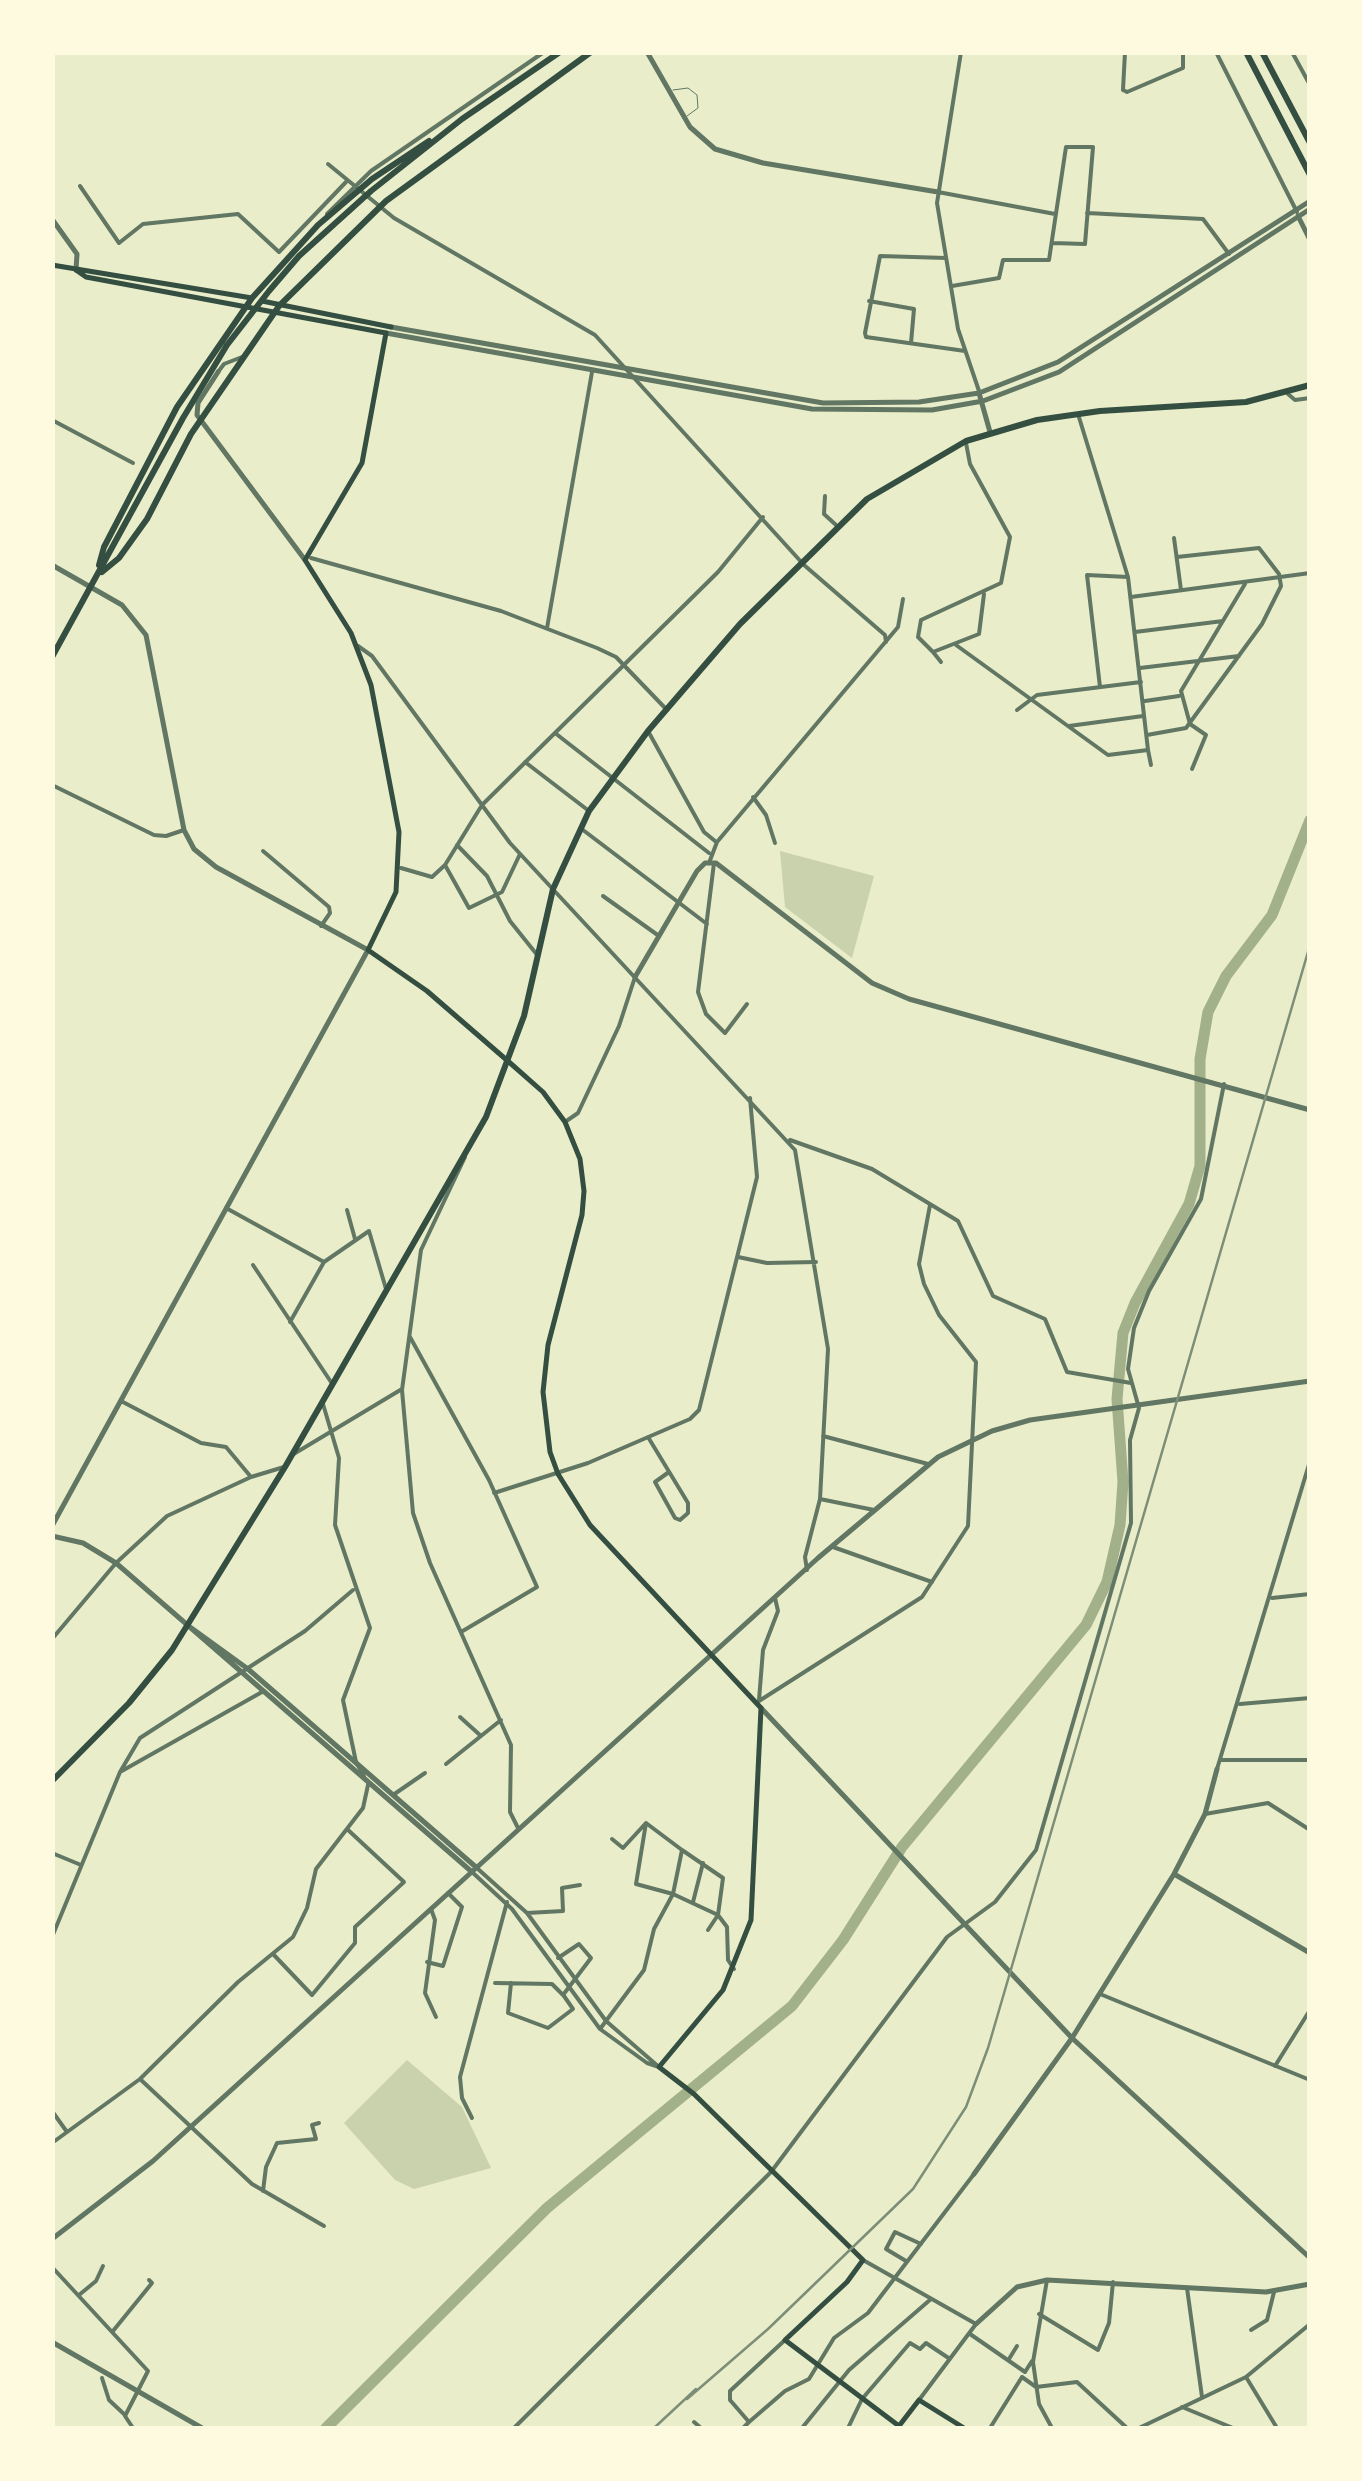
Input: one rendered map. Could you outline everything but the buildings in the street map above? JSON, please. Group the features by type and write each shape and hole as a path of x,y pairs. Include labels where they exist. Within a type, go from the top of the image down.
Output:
{"highway":[{"path":"97,576 104,547 177,407 252,298 318,225 372,179 560,52"},
{"path":"97,576 119,558 146,518 190,434 276,310 386,201 591,52"},
{"path":"1246,52 1310,176"},
{"path":"1262,52 1310,143"},
{"path":"52,657 183,418 227,346 269,291 341,217 440,135"},
{"path":"52,1780 129,1702 187,1626 285,1467 466,1152 509,1062 554,890 589,811 648,730 801,560 836,525 892,483 990,432 1078,414 1246,402 1288,394 1310,385"}],"main road":[{"path":"52,266 252,298 276,310 386,333 362,463 308,559 357,645 382,738 401,868 393,902 368,950 426,991 509,1062 543,1092 565,1122 580,1159 584,1191 582,1215 545,1365 546,1438 558,1474 590,1525 760,1705 753,1907 734,1969 708,2012 660,2067 694,2094 863,2260 847,2282 786,2340 900,2428 919,2400 964,2428"},
{"path":"76,270 86,277 245,308 392,327"}],"street":[{"path":"318,225 371,172 544,52"},
{"path":"647,52 684,118 704,142 729,156 1055,214"},
{"path":"961,52 938,192 946,258 965,352 990,432"},
{"path":"1124,52 1126,92 1183,68 1183,52"},
{"path":"1216,52 1302,211 1310,240"},
{"path":"1292,52 1310,85"},
{"path":"952,286 999,278 1004,260 1049,260 1070,144 1095,150 1084,246 1053,243"},
{"path":"328,164 382,210 577,320 639,378 801,560 885,635 886,642"},
{"path":"80,186 119,243 143,224 238,214 279,252 346,182"},
{"path":"386,333 842,412 891,413 983,401 1038,382 1076,362 1302,211 1310,201"},
{"path":"392,327 823,403 919,402 980,392 1071,355 1302,211"},
{"path":"1087,213 1203,219 1229,254"},
{"path":"52,220 77,254 76,270"},
{"path":"946,258 880,256 869,301 866,337 965,352"},
{"path":"869,301 914,309 910,345"},
{"path":"218,372 219,343"},
{"path":"242,357 224,364 198,403 198,415 308,559 547,628 608,653 667,710"},
{"path":"547,628 592,368"},
{"path":"1288,394 1293,400 1310,398"},
{"path":"1078,414 1128,578 1151,765"},
{"path":"52,420 133,463"},
{"path":"941,662 918,636 920,620 1000,587 1010,537 970,464 966,442"},
{"path":"825,496 824,512 836,525"},
{"path":"401,868 432,877 445,865 482,806 718,572 763,517"},
{"path":"1174,538 1182,590"},
{"path":"1147,734 1190,724 1262,624 1280,590 1280,578 1259,548 1177,557"},
{"path":"52,565 122,605 146,634 184,830 194,849 216,868 368,950 52,1526"},
{"path":"1131,597 1310,573"},
{"path":"1100,687 1086,575 1128,578"},
{"path":"1192,769 1206,735 1190,724 1180,696 1245,584"},
{"path":"933,652 980,633 984,594"},
{"path":"709,853 900,624 903,599"},
{"path":"1136,632 1224,622"},
{"path":"956,644 1108,755 1148,750"},
{"path":"357,645 372,656 520,854 790,1140 800,1161 828,1350 820,1499 805,1557 807,1570"},
{"path":"1140,668 1239,656"},
{"path":"1017,710 1028,698 1141,682"},
{"path":"1143,701 1180,696"},
{"path":"1068,726 1145,716"},
{"path":"648,730 704,832 716,842"},
{"path":"555,732 709,853 712,863 698,992 706,1014 724,1033 747,1004"},
{"path":"525,762 589,811"},
{"path":"52,785 154,835 184,830"},
{"path":"753,797 766,815 774,843"},
{"path":"580,828 706,924"},
{"path":"457,845 487,876 510,921 538,956"},
{"path":"263,851 329,907 330,913 321,926"},
{"path":"445,865 469,908 497,895 520,854"},
{"path":"565,1122 578,1113 619,1026 635,977 699,868 712,863"},
{"path":"712,863 887,990 1310,1110"},
{"path":"603,896 659,936"},
{"path":"514,2428 770,2172 947,1937 995,1902 1036,1850 1131,1522 1130,1440 1138,1408 1128,1360 1134,1328 1149,1291 1201,1199 1224,1084"},
{"path":"494,1494 558,1474 648,1437 690,1419 698,1410 758,1172 750,1098"},
{"path":"790,1140 872,1169 958,1221 993,1296 1046,1319 1067,1372 1131,1384"},
{"path":"466,1152 454,1185 424,1239 402,1389 413,1513 511,1745 510,1812 518,1828"},
{"path":"760,1705 922,1598 968,1526 976,1362 939,1315 920,1264 930,1205"},
{"path":"226,1208 324,1262"},
{"path":"347,1210 355,1238"},
{"path":"290,1322 324,1262 369,1231 386,1289"},
{"path":"738,1256 767,1263 816,1262"},
{"path":"253,1265 332,1382"},
{"path":"410,1337 494,1494 537,1590 461,1632"},
{"path":"52,2238 108,2199 818,1558 928,1464 1011,1424 1310,1381"},
{"path":"292,1455 402,1389"},
{"path":"52,2144 140,2078 238,1982 293,1937 307,1908 316,1869 364,1808 368,1782 356,1762 343,1700 370,1628 353,1589 335,1525 339,1458 322,1400"},
{"path":"120,1401 201,1443 226,1446 251,1477"},
{"path":"823,1436 928,1464"},
{"path":"648,1437 688,1503 688,1513 678,1521 655,1482 669,1472"},
{"path":"742,2428 786,2391 802,2385 834,2338 868,2312 895,2279 1072,2038 1174,1874 1206,1814 1307,1484 1310,1461"},
{"path":"52,1638 116,1564 167,1516 251,1477 285,1467"},
{"path":"820,1499 874,1510"},
{"path":"52,1536 83,1543 116,1564 237,1672 527,1913 606,2021 660,2067"},
{"path":"811,1543 818,1558"},
{"path":"833,1547 932,1582"},
{"path":"52,1937 120,1772 140,1738 305,1631 353,1589"},
{"path":"1272,1598 1310,1594"},
{"path":"775,1598 778,1611 763,1650 760,1705 1072,2038 1310,2258"},
{"path":"187,1626 198,1629 248,1670 475,1870 506,1902 600,2029 646,2064 660,2067"},
{"path":"120,1772 262,1692"},
{"path":"1240,1704 1310,1698"},
{"path":"460,1717 481,1736"},
{"path":"446,1764 501,1720"},
{"path":"1220,1760 1310,1760"},
{"path":"393,1795 426,1773"},
{"path":"1206,1814 1268,1803 1310,1830"},
{"path":"646,1823 636,1884 673,1894 718,1914 726,1927 728,1960 734,1969"},
{"path":"612,1839 623,1848 646,1823"},
{"path":"646,1823 724,1878 718,1914 708,1930"},
{"path":"274,1954 312,1995 356,1943 355,1926 404,1882 347,1828"},
{"path":"600,2029 640,1979 654,1929 673,1894 682,1850"},
{"path":"52,1853 81,1865"},
{"path":"693,1903 703,1863"},
{"path":"1174,1874 1310,1953"},
{"path":"527,1913 564,1912 562,1888 580,1885"},
{"path":"427,1962 443,1966 462,1907 448,1893"},
{"path":"472,2118 462,2098 460,2077 506,1902"},
{"path":"430,1909 436,1920 427,1962 426,1993 436,2017"},
{"path":"558,1958 583,1946 591,1961 573,1978 563,1995"},
{"path":"495,1983 511,1983 552,1984 573,2008 548,2028 508,2013 511,1983"},
{"path":"1100,1994 1310,2080"},
{"path":"1275,2066 1310,2010"},
{"path":"140,2078 263,2191 324,2226"},
{"path":"52,2111 67,2132"},
{"path":"263,2191 266,2167 277,2143 316,2139 312,2125 319,2123"},
{"path":"906,2262 886,2249 895,2232 920,2244"},
{"path":"863,2260 976,2324"},
{"path":"79,2295 96,2281 103,2266"},
{"path":"52,2267 148,2371 125,2416"},
{"path":"113,2331 152,2284 150,2280"},
{"path":"1047,2280 1034,2358 1036,2387 1052,2428"},
{"path":"919,2400 976,2324 1017,2287 1047,2280 1274,2292 1310,2284"},
{"path":"1039,2314 1098,2350 1110,2323 1113,2282"},
{"path":"1186,2288 1202,2397"},
{"path":"1251,2330 1267,2320 1274,2292"},
{"path":"802,2428 887,2334 931,2300"},
{"path":"1139,2428 1246,2377 1310,2324"},
{"path":"970,2334 1036,2387 1078,2382 1127,2428"},
{"path":"749,2422 730,2400 730,2391 786,2340"},
{"path":"52,2342 139,2388 202,2428"},
{"path":"848,2428 862,2398 910,2343 920,2349 926,2343 951,2359"},
{"path":"1008,2361 1017,2346"},
{"path":"990,2428 1034,2358"},
{"path":"1246,2377 1277,2428"},
{"path":"102,2378 109,2400 133,2428"},
{"path":"1182,2407 1233,2428"},
{"path":"1154,2421 1160,2428"},
{"path":"186,2428 194,2422"},
{"path":"694,2422 701,2428"}],"lane":[{"path":"669,91 688,88 697,96 698,108 684,118"}],"green space":[{"path":"780,851 874,876 852,958 785,907"},
{"path":"407,2060 462,2107 491,2168 414,2189 395,2180 344,2123"}],"waterway":[{"path":"326,2428 547,2208 792,2006 843,1940 902,1847 1086,1625 1107,1582 1120,1525 1123,1482 1117,1399 1123,1333 1189,1204 1200,1166 1200,1059 1208,1012 1226,976 1272,915 1310,820"}],"railway":[{"path":"687,2399 768,2329 913,2189 966,2107 988,2048 1310,945"},
{"path":"654,2428 696,2389"}]}
